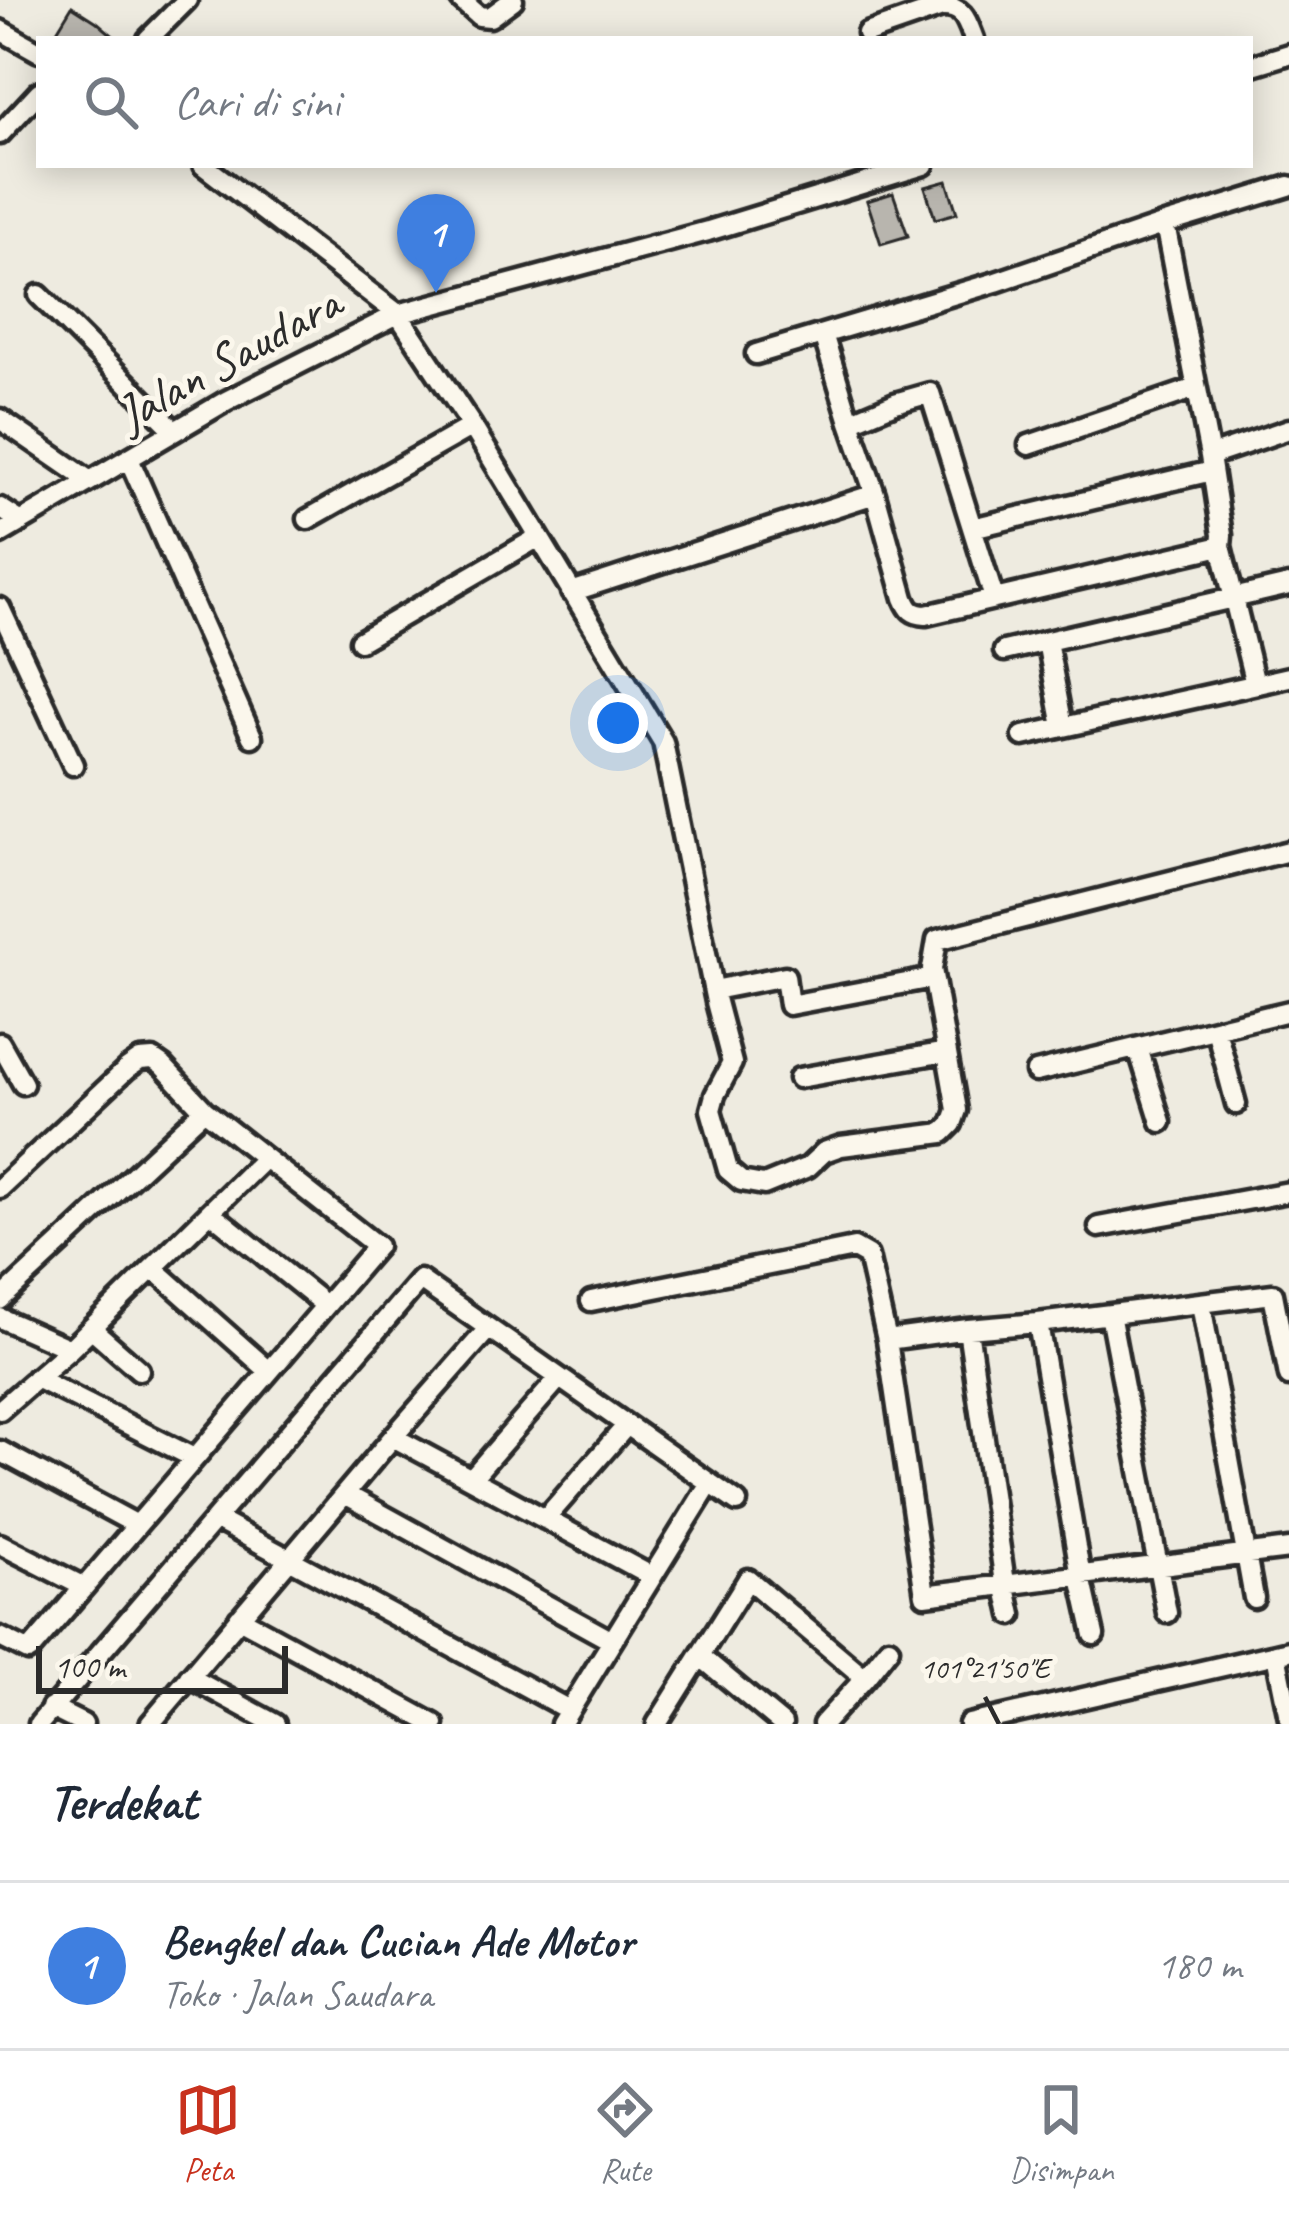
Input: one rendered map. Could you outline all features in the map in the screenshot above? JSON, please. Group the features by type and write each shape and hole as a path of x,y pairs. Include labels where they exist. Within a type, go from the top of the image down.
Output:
{"street":[{"path":"151,36 187,0"},
{"path":"461,0 479,16 490,17 513,0"},
{"path":"867,33 953,7 963,13 973,36"},
{"path":"0,30 36,50"},
{"path":"1253,65 1289,54"},
{"path":"0,134 36,95"},
{"path":"207,168 398,314 472,426 663,742 732,1063 711,1110 728,1170 741,1181 764,1185 808,1167 824,1152 841,1146 943,1133 952,1124 957,1110 933,978 937,940 1289,851"},
{"name":"Jalan Saudara","path":"0,534 226,401 398,314 708,231 914,168"},
{"path":"756,354 996,283 1289,186"},
{"path":"1165,224 1211,464 1221,547 1255,684"},
{"path":"39,295 175,430"},
{"path":"823,334 909,610 916,614 1221,547"},
{"path":"1029,445 1196,388"},
{"path":"850,422 930,393 994,598"},
{"path":"0,419 90,481"},
{"path":"308,519 472,426"},
{"path":"972,528 1211,464 1289,429"},
{"path":"130,459 252,737"},
{"path":"571,592 875,494"},
{"path":"0,508 20,521"},
{"path":"360,641 539,537"},
{"path":"1004,651 1289,585"},
{"path":"0,608 73,766"},
{"path":"1047,641 1063,727"},
{"path":"1022,736 1289,677"},
{"path":"714,991 785,976 789,1005 933,978"},
{"path":"1036,1072 1289,1011"},
{"path":"1216,1029 1236,1104"},
{"path":"0,1043 23,1084"},
{"path":"1138,1048 1161,1123"},
{"path":"799,1078 946,1052"},
{"path":"0,1188 127,1069 140,1060 153,1059 204,1109 376,1245 30,1650 0,1637"},
{"path":"0,1300 204,1109"},
{"path":"0,1410 70,1349 265,1158"},
{"path":"1099,1227 1289,1192"},
{"path":"210,1212 325,1306"},
{"path":"590,1301 860,1249 868,1256 887,1340 925,1594 1289,1549"},
{"path":"153,1268 269,1370"},
{"path":"83,1724 45,1716 420,1280 736,1502"},
{"path":"887,1340 1273,1294 1289,1376"},
{"path":"1201,1304 1254,1598"},
{"path":"1110,1314 1167,1613"},
{"path":"0,1318 70,1349"},
{"path":"1038,1323 1094,1635"},
{"path":"91,1328 139,1370"},
{"path":"968,1328 1012,1615"},
{"path":"149,1724 488,1329"},
{"path":"36,1378 194,1458"},
{"path":"471,1479 559,1378"},
{"path":"545,1519 627,1425"},
{"path":"393,1437 651,1576"},
{"path":"0,1451 137,1526"},
{"path":"215,1519 565,1717 710,1484"},
{"path":"345,1494 612,1641"},
{"path":"0,1544 84,1587"},
{"path":"662,1722 748,1579 866,1678"},
{"path":"239,1618 434,1724"},
{"path":"823,1724 889,1648"},
{"path":"969,1724 1283,1652 1289,1718"},
{"path":"700,1656 782,1724"},
{"path":"189,1677 274,1724"}],"building":[{"path":"72,6 113,36 54,36"},
{"path":"947,181 957,213 935,219 925,187"},
{"path":"893,193 908,236 881,244 867,201"}],"place":[{"name":"Bengkel dan Cucian Ade Motor","path":"436,293"}]}
